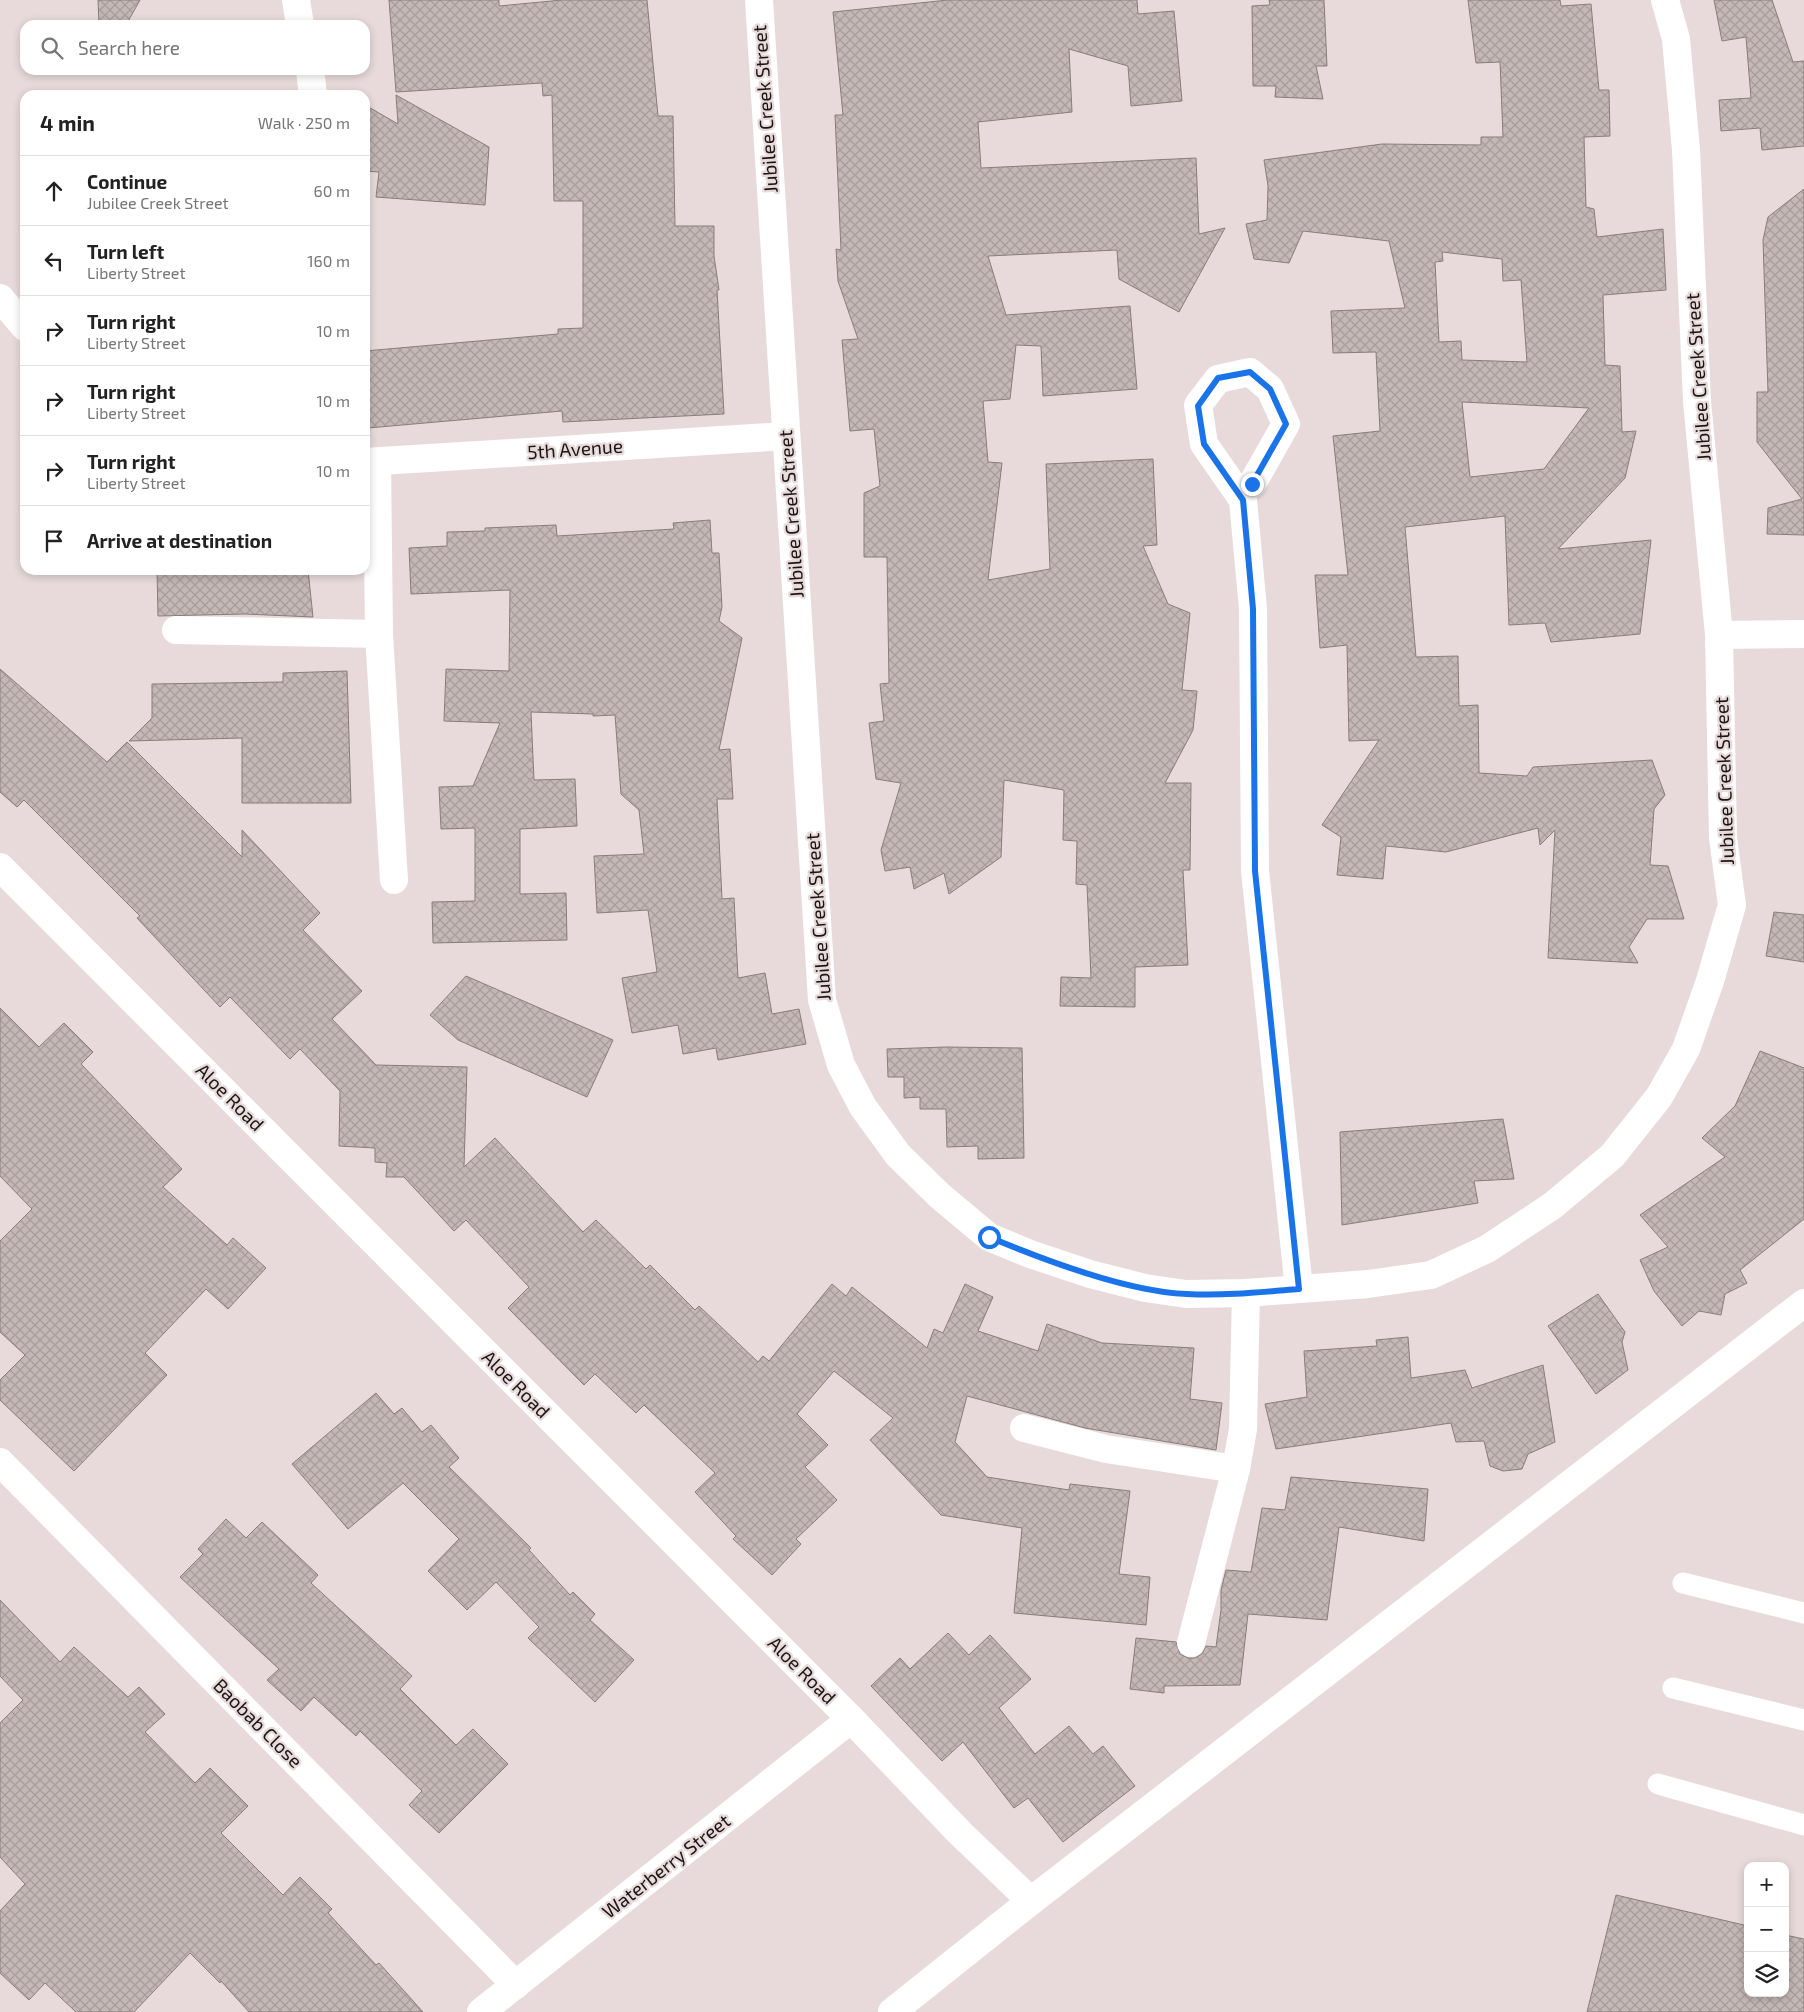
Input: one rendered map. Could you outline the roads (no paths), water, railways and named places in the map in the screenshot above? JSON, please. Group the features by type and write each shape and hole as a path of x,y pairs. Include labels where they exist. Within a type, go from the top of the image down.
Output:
{"street":[{"name":"Jubilee Creek Street","path":"759,0 822,1000 841,1065 863,1107 898,1155 940,1196 989,1237 1030,1254 1145,1288 1186,1294 1246,1293 1368,1284 1431,1275 1486,1249 1552,1206 1612,1156 1659,1097 1686,1049 1710,981 1732,905 1723,838 1719,635 1698,401 1686,150 1676,39 1665,0"},
{"path":"311,75 312,90"},
{"path":"0,298 20,320"},
{"path":"1252,484 1286,424 1270,389 1250,372 1218,378 1198,406 1204,444 1243,500 1253,609 1255,871 1299,1289"},
{"name":"5th Avenue","path":"371,462 786,436"},
{"path":"371,462 394,880"},
{"path":"176,630 379,634"},
{"path":"1719,635 1804,634"},
{"name":"Aloe Road","path":"0,867 851,1719 958,1832 1031,1901"},
{"path":"1191,1643 1236,1469 1243,1429 1246,1293"},
{"path":"892,2012 1031,1901 1804,1304"},
{"path":"1024,1428 1106,1449 1236,1469"},
{"name":"Baobab Close","path":"0,1462 516,1984"},
{"name":"Waterberry Street","path":"481,2012 851,1719"}],"lane":[{"path":"1682,1583 1804,1613"},
{"path":"1673,1688 1804,1720"},
{"path":"1658,1784 1804,1825"}]}
